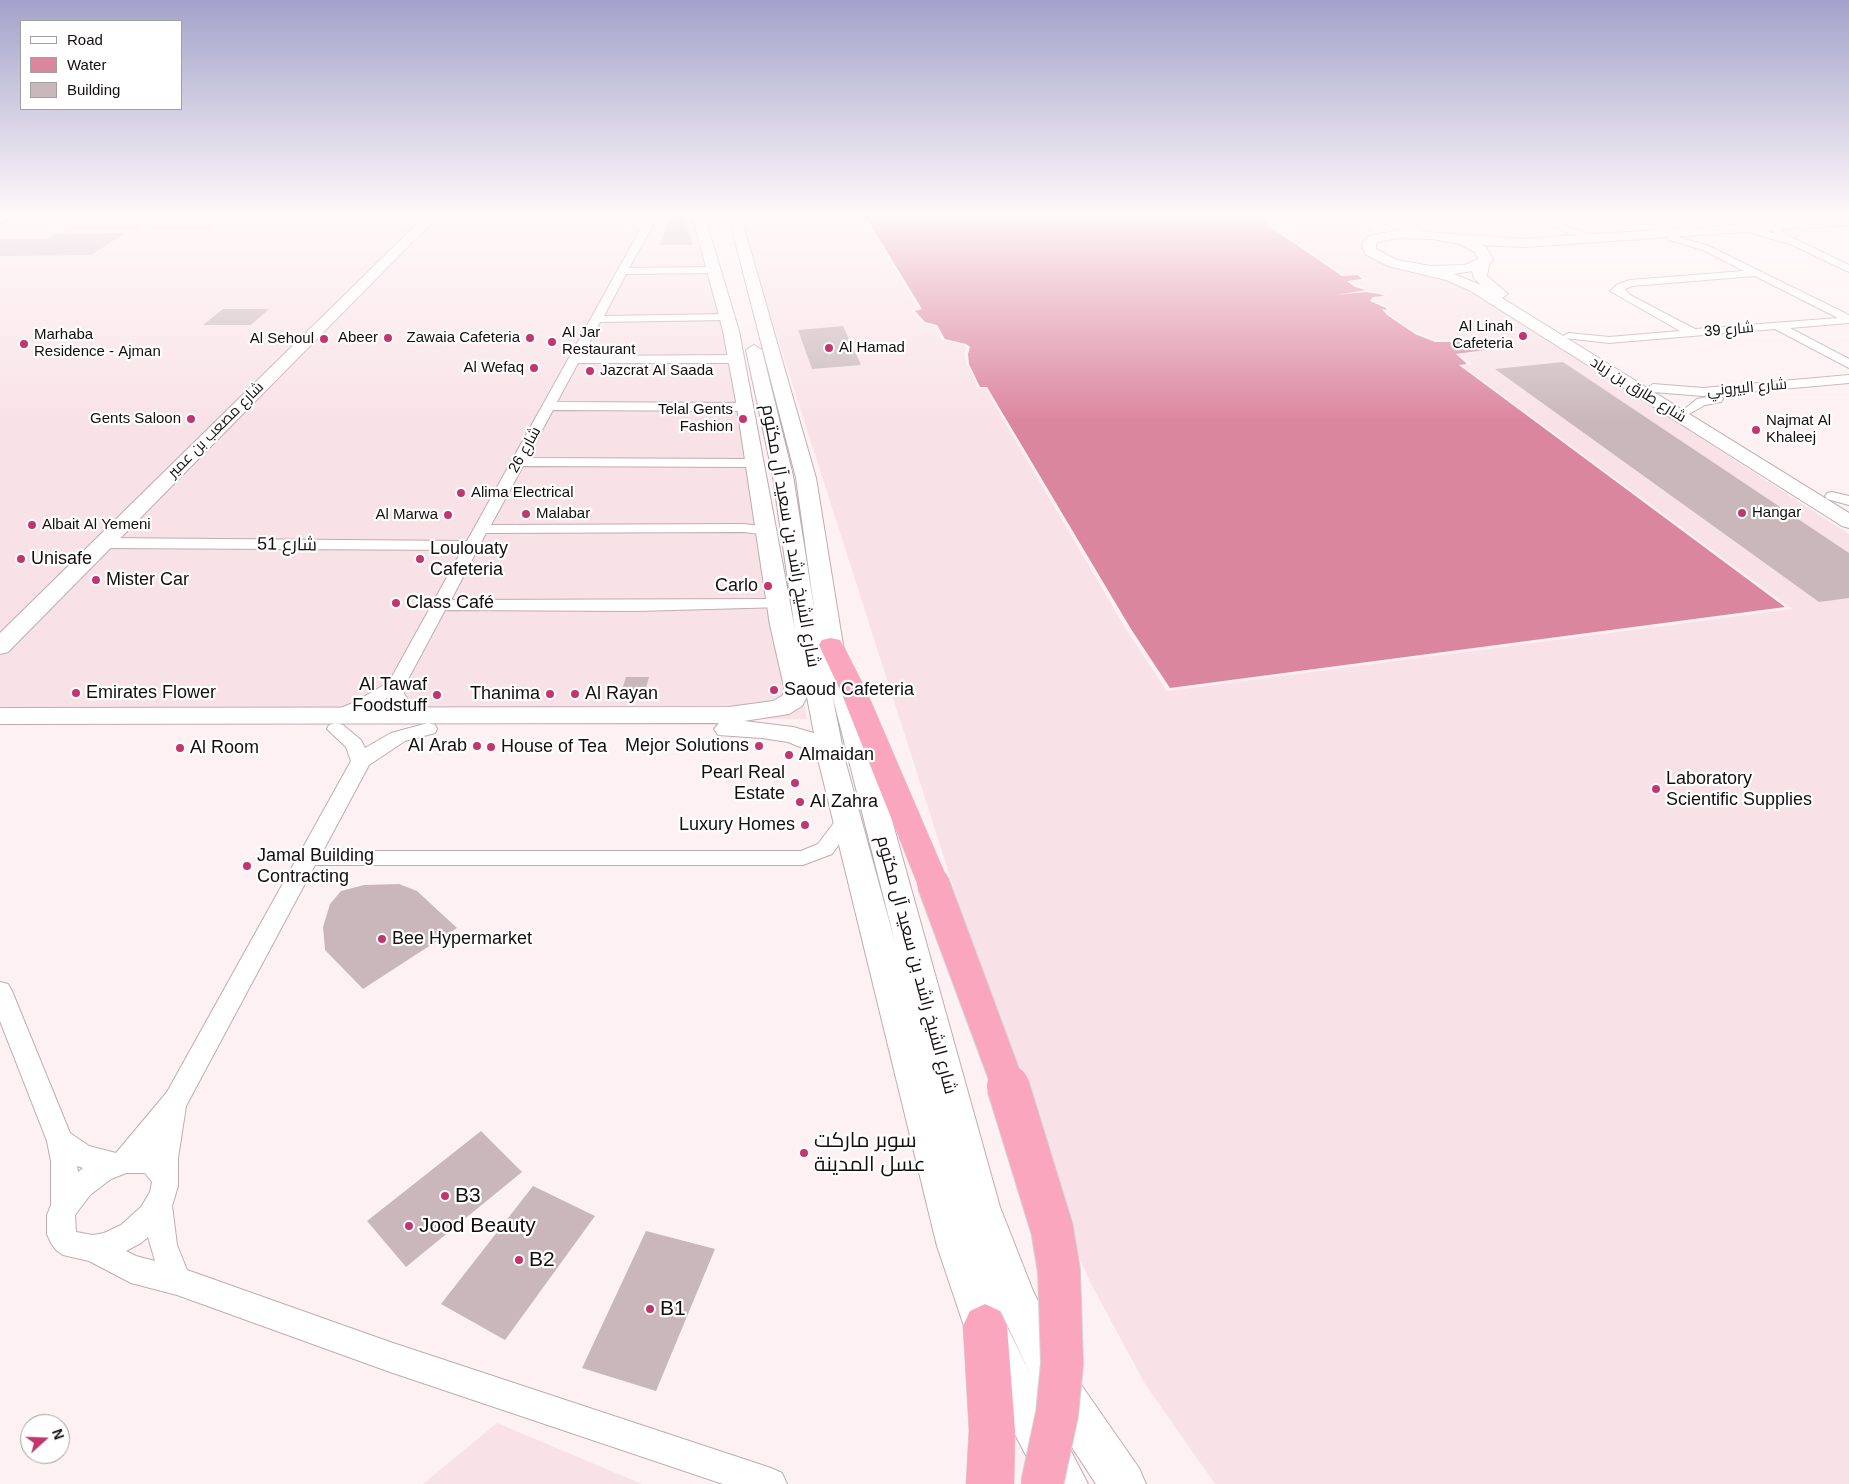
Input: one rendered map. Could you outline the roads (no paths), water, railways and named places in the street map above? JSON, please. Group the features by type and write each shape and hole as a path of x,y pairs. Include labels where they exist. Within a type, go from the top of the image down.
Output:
{"highway":[{"path":"831,645 854,692 933,883 1015,1105 1052,1229 1059,1271 1062,1308 1062,1364 1057,1414 1042,1484"},
{"path":"985,1326 992,1430 990,1484"}],"main road":[{"name":"شارع مصعب بن عمير","path":"0,622 347,283"},
{"name":"شارع مصعب بن عمير","path":"0,647 364,283"},
{"name":"شارع الشيخ راشد بن سعيد آل مكتوم","path":"726,283 731,308 783,476 788,614 832,760 846,821 957,1246 985,1326 1015,1391 1065,1484"},
{"name":"شارع الشيخ راشد بن سعيد آل مكتوم","path":"753,283 806,478 831,645 982,1207 1017,1302 1060,1390 1123,1484"},
{"name":"شارع طارق بن زياد","path":"1465,283 1474,287 1849,522"},
{"name":"شارع طارق بن زياد","path":"1486,283 1689,410 1841,498 1849,507"},
{"path":"731,308 734,359 746,407 767,531 788,614 797,691 793,701 763,721"},
{"path":"754,463 783,476"},
{"path":"0,716 336,723"},
{"path":"0,731 336,723 763,721 804,738 822,748 832,760"}],"street":[{"name":"شارع 26","path":"396,686 616,283"},
{"path":"1632,283 1620,287 1620,292 1693,333"},
{"path":"1777,283 1849,320"},
{"path":"597,319 731,308"},
{"name":"شارع 39","path":"1592,350 1597,343 1609,340 1849,320"},
{"path":"1777,326 1849,364"},
{"name":"شارع 39","path":"1569,336 1609,340"},
{"path":"574,360 734,359"},
{"name":"شارع البيروني","path":"1653,388 1703,392 1845,380"},
{"name":"شارع البيروني","path":"1689,410 1701,402 1780,394 1845,380"},
{"path":"549,406 746,407"},
{"path":"518,462 754,463"},
{"path":"481,529 744,528 767,531"},
{"name":"شارع 51","path":"102,543 472,546"},
{"path":"440,605 636,606 788,614"},
{"path":"64,1205 85,1181 119,1163 176,1100 361,761 419,722 398,702 394,694 396,686"},
{"path":"361,761 354,744 336,723 396,686"},
{"path":"307,858 803,858 825,849 846,821"},
{"path":"0,990 60,1141 64,1161 64,1205 60,1225 66,1241 82,1248 106,1246 131,1234 151,1216 158,1206 165,1186 164,1177 168,1138 176,1100"},
{"path":"60,1141 83,1156 119,1163 146,1161 155,1165 164,1177"},
{"path":"158,1206 163,1245 176,1281"},
{"path":"93,1248 131,1269 176,1281 390,1357 771,1484"}],"water":[{"path":"906,283 1350,283 1355,287 1366,290 1336,295 1366,292 1380,294 1384,296 1373,297 1370,301 1386,308 1387,310 1382,309 1387,315 1415,334 1435,342 1475,342 1486,350 1456,354 1467,364 1459,365 1785,607 1170,688 1131,629 987,387 980,387 969,364 968,354 970,347 966,344 945,339 937,325 925,322 915,311 922,309"}],"place":[{"name":"Al Linah Cafeteria","path":"1523,336"},
{"name":"Abeer","path":"388,338"},
{"name":"Zawaia Cafeteria","path":"530,338"},
{"name":"Al Sehoul","path":"324,339"},
{"name":"Al Jar Restaurant","path":"552,342"},
{"name":"Marhaba Residence - Ajman","path":"24,344"},
{"name":"Al Hamad","path":"829,348"},
{"name":"Al Wefaq","path":"534,368"},
{"name":"Jazcrat Al Saada","path":"590,371"},
{"name":"Gents Saloon","path":"191,419"},
{"name":"Telal Gents Fashion","path":"743,419"},
{"name":"Najmat Al Khaleej","path":"1756,430"},
{"name":"Alima Electrical","path":"461,493"},
{"name":"Hangar","path":"1742,513"},
{"name":"Malabar","path":"526,514"},
{"name":"Al Marwa","path":"448,515"},
{"name":"Albait Al Yemeni","path":"32,525"},
{"name":"Unisafe","path":"21,559"},
{"name":"Loulouaty Cafeteria","path":"420,559"},
{"name":"Mister Car","path":"96,580"},
{"name":"Carlo","path":"768,586"},
{"name":"Class Café","path":"396,603"},
{"name":"Saoud Cafeteria","path":"774,690"},
{"name":"Emirates Flower","path":"76,693"},
{"name":"Thanima","path":"550,694"},
{"name":"Al Rayan","path":"575,694"},
{"name":"Al Tawaf Foodstuff","path":"437,695"},
{"name":"Al Arab","path":"477,746"},
{"name":"Mejor Solutions","path":"759,746"},
{"name":"House of Tea","path":"491,747"},
{"name":"Al Room","path":"180,748"},
{"name":"Almaidan","path":"789,755"},
{"name":"Pearl Real Estate","path":"795,783"},
{"name":"Laboratory Scientific Supplies","path":"1656,789"},
{"name":"Al Zahra","path":"800,802"},
{"name":"Luxury Homes","path":"805,825"},
{"name":"Jamal Building Contracting","path":"247,866"},
{"name":"Bee Hypermarket","path":"382,939"},
{"name":"سوبر ماركت عسل المدينة","path":"804,1153"},
{"name":"B3","path":"445,1196"},
{"name":"Jood Beauty","path":"409,1226"},
{"name":"B2","path":"519,1260"},
{"name":"B1","path":"650,1309"}]}
